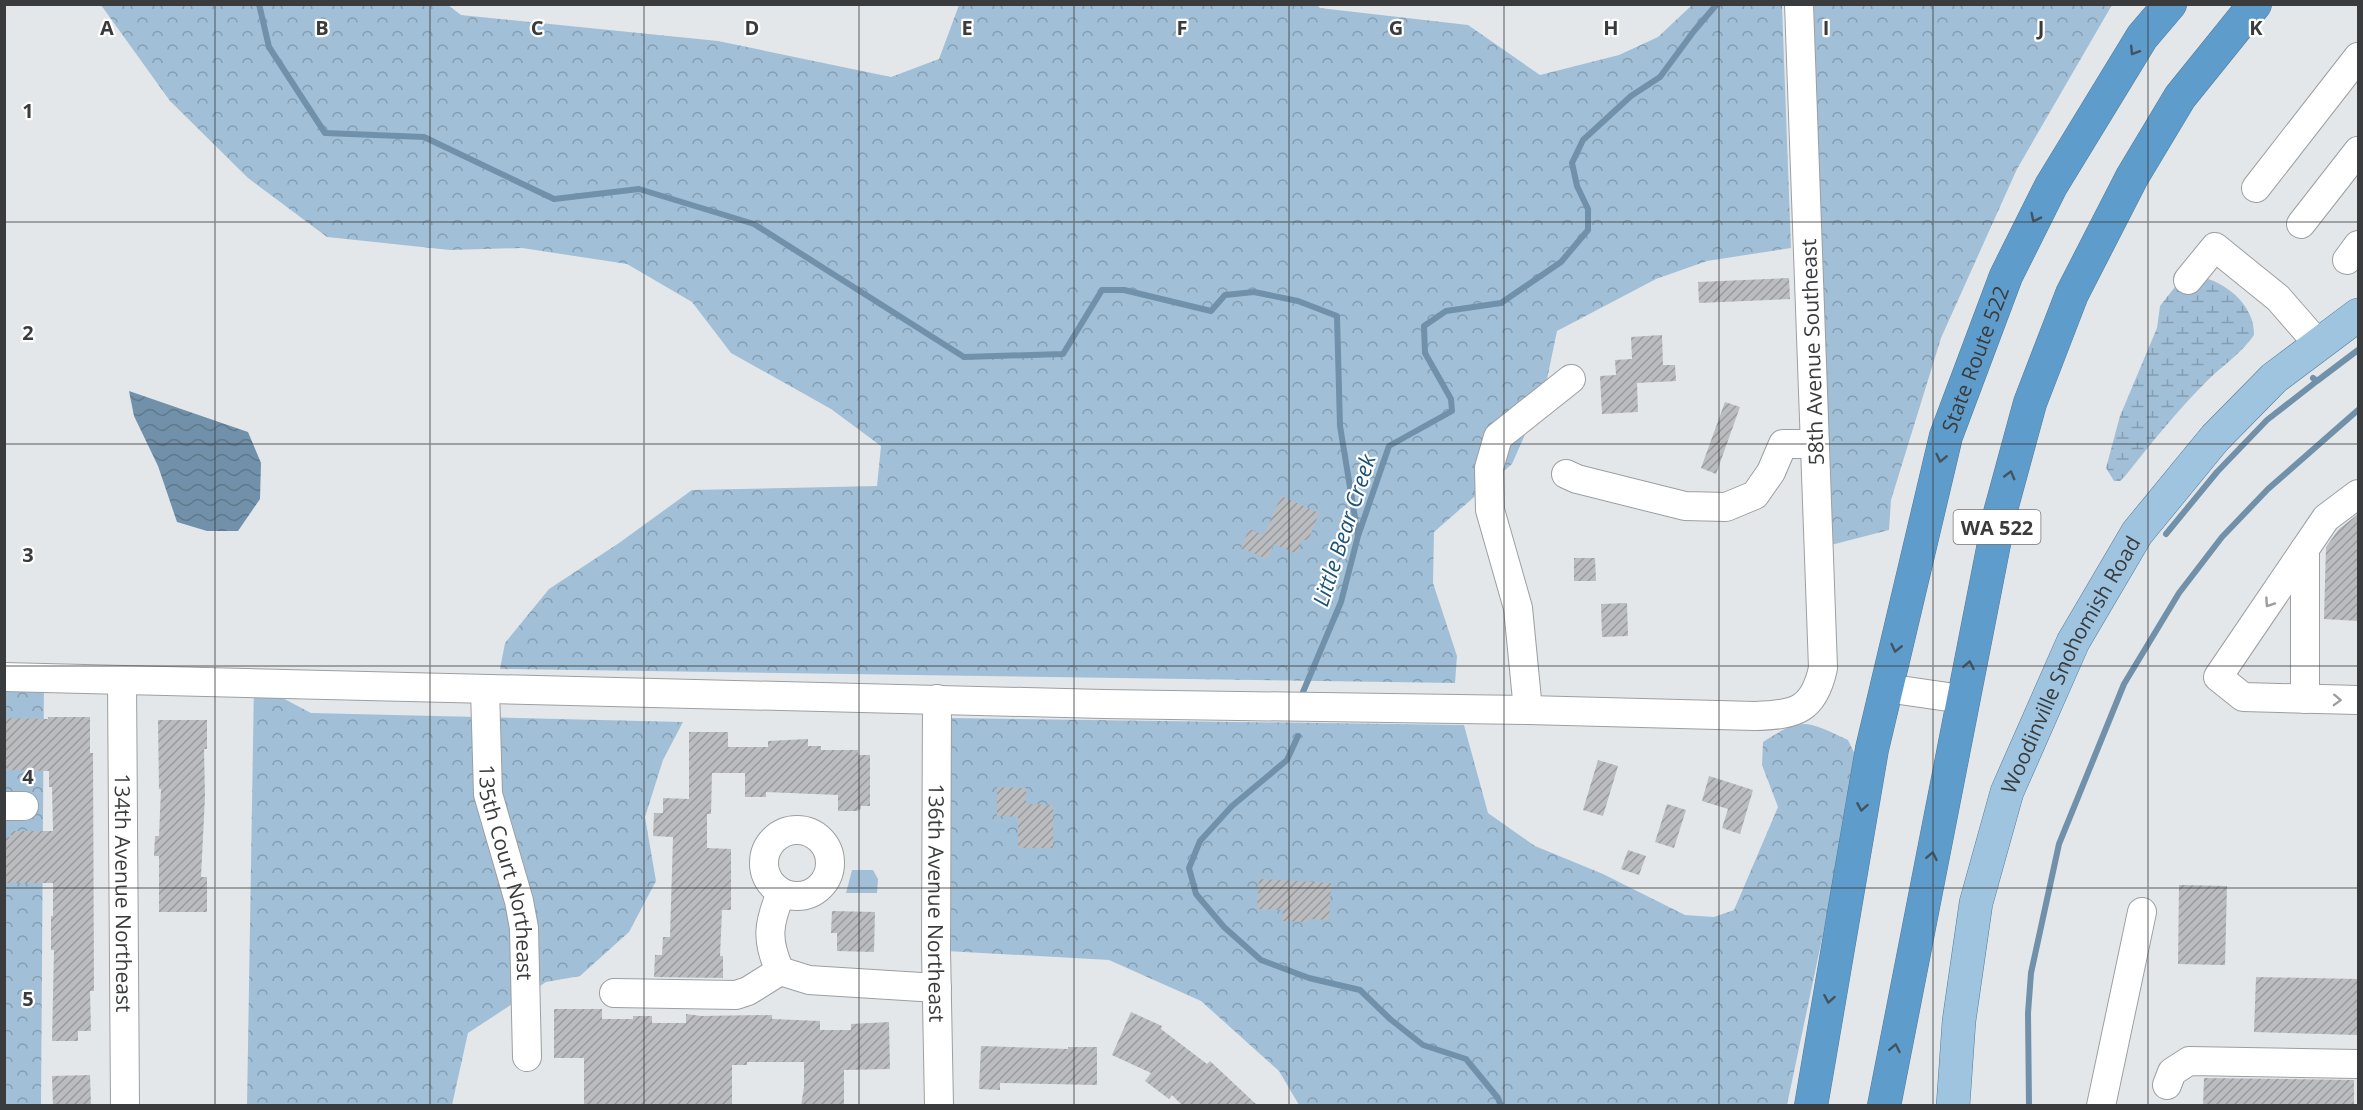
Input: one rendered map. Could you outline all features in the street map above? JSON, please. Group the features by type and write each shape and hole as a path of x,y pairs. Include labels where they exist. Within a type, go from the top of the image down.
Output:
{"highway":[{"name":"State Route 522","path":"1810,1106 1872,749 1946,436 2006,276 2051,186 2142,38 2170,4"},
{"name":"WA 522","path":"1884,1106 2000,513 2030,404 2072,294 2132,177 2180,97 2255,4"}],"main road":[{"name":"Woodinville Snohomish Road","path":"1953,1106 1959,1021 1976,903 2007,792 2073,642 2137,533 2215,438 2274,378 2358,315"}],"street":[{"name":"58th Avenue Southeast","path":"1528,710 1777,715 1797,710 1814,698 1819,687 1823,668 1799,4"},
{"path":"2256,188 2358,57"},
{"path":"2301,224 2358,151"},
{"path":"2188,280 2215,247 2278,298 2319,345"},
{"path":"4,677 1115,705 1528,710 1518,608 1490,510 1489,468 1498,437 1571,379"},
{"path":"1566,474 1576,480 1685,506 1726,507 1755,495 1771,472 1783,444 1815,444"},
{"path":"2358,494 2325,518 2218,678 2243,697 2358,700"},
{"path":"2305,549 2305,699"},
{"name":"134th Avenue Northeast","path":"122,680 125,1106"},
{"path":"1886,688 1962,699"},
{"name":"135th Court Northeast","path":"485,689 488,794 519,901 524,928 527,1057"},
{"name":"136th Avenue Northeast","path":"937,699 939,1105"},
{"path":"780,893 771,919 769,938 772,955 780,971 809,981 937,988"},
{"path":"2101,1106 2142,912"},
{"path":"614,993 736,995 748,991 780,971"},
{"path":"2167,1085 2172,1072 2189,1061 2358,1064"},
{"path":"939,1105 950,1106"}],"green space":[{"path":"101,5 448,5 461,15 718,41 891,77 939,59 959,5 1317,5 1320,8 1468,25 1540,75 1619,55 1658,37 1692,5 1782,5 1791,248 1707,261 1656,279 1557,331 1545,389 1512,464 1434,532 1433,583 1457,656 1455,683 500,669 505,643 549,589 619,543 692,490 877,486 881,446 831,409 731,353 692,302 627,264 522,248 450,250 327,237 248,178 170,101"},
{"path":"1807,5 2112,5 2017,169 1941,338 1891,500 1889,530 1831,545"},
{"path":"2205,278 2232,292 2246,307 2254,335 2244,348 2186,403 2126,475 2120,481 2114,481 2106,468 2120,416 2157,328 2160,306 2178,283"},
{"path":"5,677 44,678 41,1105 5,1106"},
{"path":"254,683 311,713 683,722 663,760 645,817 656,881 629,932 580,976 546,982 468,1033 452,1105 247,1106"},
{"path":"947,718 1464,725 1488,813 1535,846 1603,874 1685,915 1714,917 1734,910 1778,807 1762,765 1763,742 1787,728 1805,724 1813,725 1848,740 1859,763 1787,1105 1299,1105 1279,1071 1201,1001 1109,960 946,951"},
{"path":"852,870 873,870 878,879 877,893 846,893"}],"water":[{"path":"129,391 248,432 261,463 260,499 238,531 207,531 177,522 158,466 134,416"}],"building":[{"path":"1789,278 1790,299 1699,303 1698,282"},
{"path":"1662,335 1663,365 1675,365 1676,381 1637,383 1638,412 1602,414 1600,376 1616,375 1615,360 1632,359 1631,337"},
{"path":"1725,402 1740,407 1716,474 1701,468"},
{"path":"1281,496 1319,513 1308,541 1302,539 1297,554 1274,544 1267,559 1241,548 1249,529 1264,535"},
{"path":"2358,514 2358,621 2324,619 2326,547 2338,530"},
{"path":"1574,558 1595,558 1596,581 1574,581"},
{"path":"1627,603 1628,636 1602,637 1601,604"},
{"path":"48,717 90,717 90,753 93,753 94,991 90,991 91,1031 78,1031 78,1041 52,1041 53,883 4,883 4,837 11,837 11,831 53,831 52,787 49,787 49,771 4,770 4,718 48,719"},
{"path":"158,720 207,720 207,749 204,749 205,796 201,877 207,877 207,912 159,912 159,856 154,856 155,836 159,836 161,789 159,789"},
{"path":"689,732 728,732 728,747 768,747 768,741 808,739 808,746 821,746 821,750 858,750 858,755 870,755 870,806 861,806 861,809 857,811 838,811 838,795 766,792 766,797 745,797 745,773 712,773 711,814 707,814 707,848 731,849 731,910 722,910 720,956 723,956 723,978 654,977 655,955 662,955 663,937 670,937 673,837 653,836 654,813 663,813 663,798 689,799"},
{"path":"1598,760 1618,766 1603,816 1583,810"},
{"path":"1709,776 1753,790 1740,834 1722,828 1728,809 1702,801"},
{"path":"997,787 1026,788 1026,804 1053,805 1053,848 1018,848 1018,817 997,816"},
{"path":"1667,804 1686,810 1674,848 1655,842"},
{"path":"1628,850 1646,856 1639,875 1621,869"},
{"path":"1259,879 1331,883 1329,920 1282,921 1283,910 1257,909"},
{"path":"2179,885 2227,886 2225,965 2178,964"},
{"path":"832,911 875,912 874,952 837,951 837,933 831,933"},
{"path":"2256,977 2358,979 2358,1035 2254,1032"},
{"path":"554,1009 602,1009 602,1019 633,1019 633,1016 652,1016 652,1023 686,1023 686,1014 701,1016 772,1015 772,1019 820,1021 820,1030 851,1030 851,1024 889,1022 890,1069 844,1070 844,1106 801,1106 804,1062 747,1062 747,1065 732,1065 732,1106 584,1106 584,1058 554,1058"},
{"path":"1131,1012 1162,1026 1161,1029 1207,1064 1210,1061 1258,1106 1183,1106 1172,1095 1169,1099 1145,1081 1151,1073 1112,1055"},
{"path":"981,1046 1068,1049 1068,1047 1097,1047 1097,1085 1000,1083 1000,1090 979,1089"},
{"path":"90,1075 91,1106 53,1106 52,1076"},
{"path":"2204,1078 2354,1080 2354,1106 2203,1106"}],"waterway":[{"path":"259,4 269,47 325,133 424,137 554,199 639,189 754,224 964,357 1063,354 1102,290 1124,290 1211,311 1225,295 1254,292 1298,301 1337,316 1340,426 1358,536"},
{"name":"Little Bear Creek","path":"1303,692 1341,602 1358,536 1389,446 1452,411 1451,399 1425,353 1424,326 1446,311 1501,303 1561,262 1588,230 1588,209 1577,186 1572,163 1583,140 1631,96 1660,77 1717,4"},
{"path":"2313,378 2317,381 2358,350"},
{"path":"2166,534 2217,472 2267,420 2317,381"},
{"path":"2029,1106 2028,1013 2031,973 2059,844 2124,684 2179,593 2222,537 2268,489 2358,410"},
{"name":"Little Bear Creek","path":"1298,736 1287,760 1232,806 1200,841 1189,868 1196,894 1224,927 1261,960 1309,978 1360,990 1390,1019 1423,1045 1466,1059 1498,1098 1501,1106"}]}
